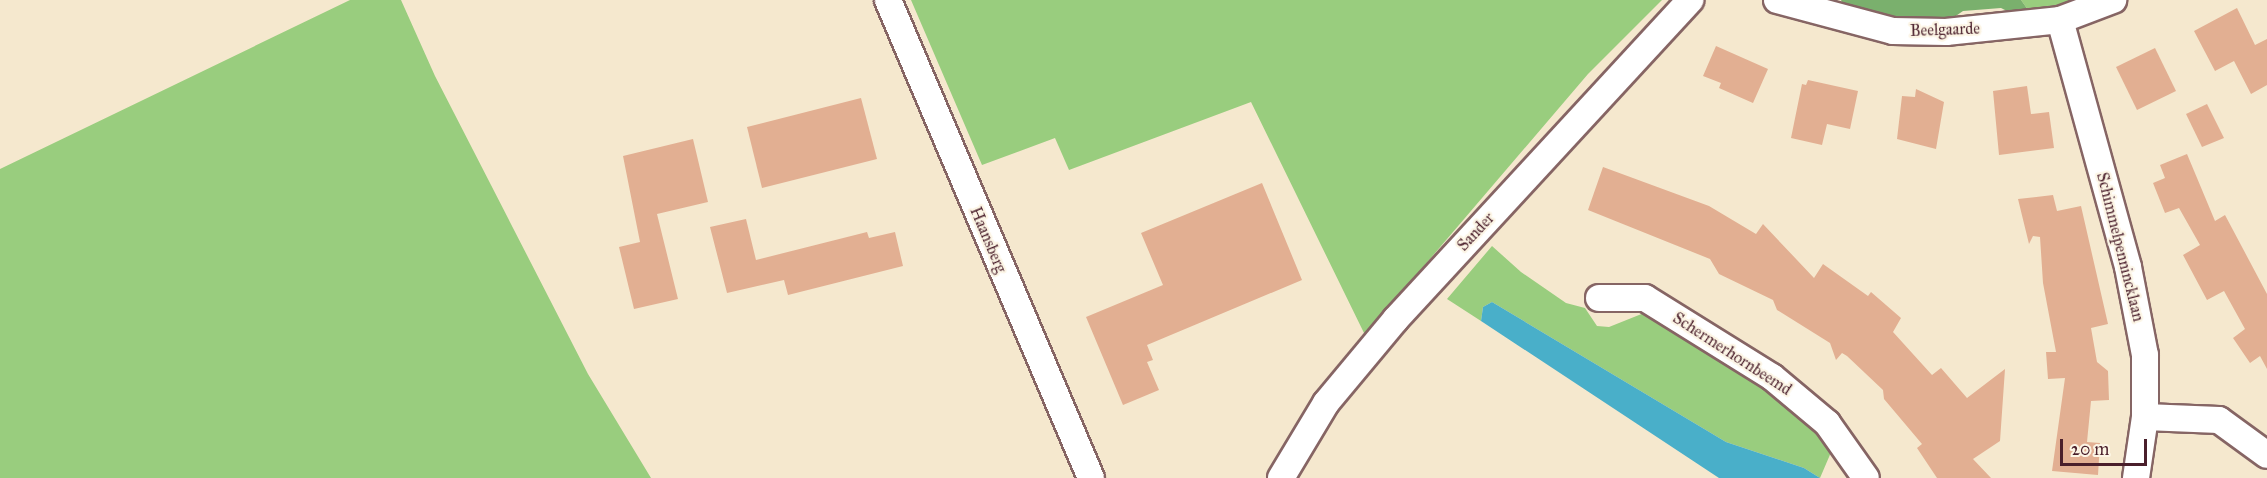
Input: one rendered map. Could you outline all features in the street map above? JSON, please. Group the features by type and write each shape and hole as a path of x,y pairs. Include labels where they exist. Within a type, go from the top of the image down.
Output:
{"street":[{"name":"Haansberg","path":"888,0 1091,478"},
{"name":"Sander","path":"1281,478 1326,403 1396,319 1690,0"},
{"name":"Beelgaarde","path":"1777,0 1893,31 1946,32 2060,21 2114,0"},
{"name":"Schimmelpennincklaan","path":"2060,21 2128,267 2145,355 2145,417 2136,478"},
{"name":"Schermerhornbeemd","path":"1599,298 1645,298 1772,377 1827,423 1866,478"},
{"path":"2145,417 2218,420 2267,455"}],"green space":[{"path":"350,0 401,0 435,76 588,374 651,478 0,478 0,169"},
{"path":"911,0 1662,0 1588,74 1365,335 1251,102 1069,170 1055,138 982,165"},
{"path":"1841,0 2021,0 2031,14 2017,16 2001,8 1963,11 1947,22 1893,22 1847,13"},
{"path":"2021,0 2083,0 2031,14"},
{"path":"1492,246 1521,272 1566,303 1585,308 1597,326 1609,327 1644,313 1679,329 1769,386 1797,410 1832,450 1820,478 1804,468 1726,442 1492,302 1483,307 1481,321 1447,299"}],"water":[{"path":"1492,302 1726,442 1804,468 1820,478 1719,478 1481,321 1483,307"}],"building":[{"path":"2237,8 2255,45 2267,39 2267,85 2251,94 2234,61 2215,71 2194,31"},
{"path":"1716,46 1768,69 1753,103 1719,88 1721,83 1703,76"},
{"path":"2155,48 2176,91 2137,110 2116,67"},
{"path":"1808,80 1858,91 1850,129 1827,124 1822,145 1791,138 1802,84 1806,85"},
{"path":"2027,86 2031,114 2049,112 2054,148 1999,155 1993,91"},
{"path":"1916,89 1944,102 1936,149 1897,139 1902,96 1915,97"},
{"path":"861,98 877,159 762,188 747,127"},
{"path":"2207,104 2224,138 2202,147 2186,114"},
{"path":"693,139 708,202 657,214 678,299 634,309 619,247 640,242 623,156"},
{"path":"2187,154 2215,221 2225,215 2267,294 2267,369 2260,356 2250,363 2233,338 2245,329 2224,291 2207,300 2183,255 2200,245 2179,208 2165,213 2153,183 2165,178 2160,165"},
{"path":"1603,167 1709,206 1756,234 1763,224 1814,278 1823,264 1868,296 1871,292 1901,318 1893,332 1932,375 1941,368 1967,398 2005,369 2000,441 1973,459 1991,478 1937,478 1917,448 1922,444 1884,399 1883,390 1847,356 1842,353 1836,360 1830,343 1777,310 1773,300 1719,274 1710,259 1588,210"},
{"path":"1262,183 1302,280 1147,345 1153,360 1147,362 1159,390 1123,405 1086,317 1163,285 1141,233"},
{"path":"2053,195 2057,211 2081,206 2108,324 2091,328 2097,362 2108,371 2109,400 2091,401 2087,442 2100,443 2098,475 2052,471 2065,378 2048,379 2046,352 2056,352 2043,283 2040,237 2033,236 2029,244 2018,199"},
{"path":"746,219 756,260 867,232 869,238 895,232 903,266 788,295 784,280 727,293 710,227"}]}
